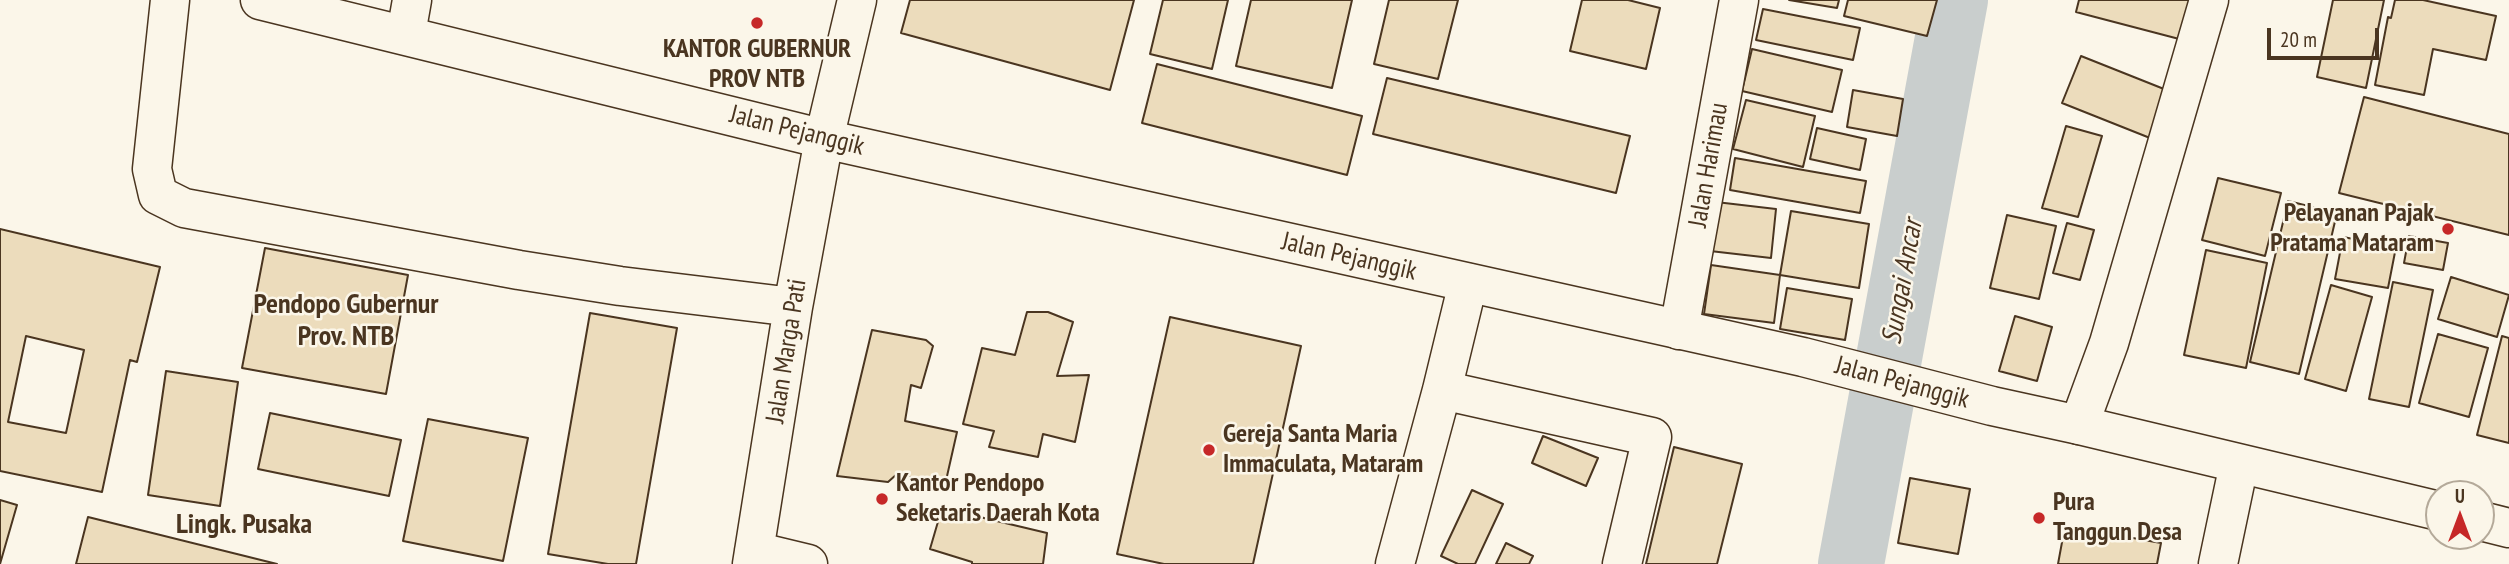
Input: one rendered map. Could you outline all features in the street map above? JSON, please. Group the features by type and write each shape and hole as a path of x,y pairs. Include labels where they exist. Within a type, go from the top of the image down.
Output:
{"main road":[{"path":"170,0 152,169 158,194 184,208 519,270 620,286 793,307"},
{"name":"Jalan Pejanggik","path":"260,0 409,17 824,139 1803,357 1992,406 2425,508"},
{"name":"Jalan Marga Pati","path":"753,558 793,307 824,139 857,0"},
{"name":"Jalan Harimau","path":"1679,330 1739,0"},
{"path":"2079,425 2109,344 2209,0"},
{"path":"1395,564 1468,283"},
{"path":"1442,390 1652,437 1622,564"},
{"path":"2218,564 2239,464"},
{"path":"753,558 808,564"}],"building":[{"path":"910,0 1134,0 1110,90 901,33"},
{"path":"1163,0 1228,0 1212,69 1150,54"},
{"path":"1251,0 1352,0 1332,88 1236,66"},
{"path":"1389,0 1458,0 1438,79 1374,64"},
{"path":"1582,0 1628,0 1660,8 1646,69 1570,51"},
{"path":"1789,0 1839,0 1837,8"},
{"path":"1848,0 1937,0 1927,36 1844,16"},
{"path":"2079,0 2194,0 2183,40 2076,12"},
{"path":"2333,0 2384,0 2366,88 2317,77"},
{"path":"2395,0 2423,0 2496,16 2486,60 2433,49 2424,95 2375,85 2388,17 2391,18"},
{"path":"1763,9 1860,28 1853,60 1756,40"},
{"path":"1752,49 1842,70 1832,112 1742,91"},
{"path":"2081,56 2169,91 2150,138 2062,103"},
{"path":"1157,64 1362,116 1347,175 1142,123"},
{"path":"1387,78 1630,136 1616,193 1373,134"},
{"path":"1853,90 1903,99 1897,136 1847,127"},
{"path":"2364,97 2509,134 2509,235 2339,193"},
{"path":"1746,100 1815,116 1803,167 1733,149"},
{"path":"2066,126 2102,136 2078,217 2042,208"},
{"path":"1817,128 1866,139 1860,170 1810,159"},
{"path":"1735,158 1866,181 1860,213 1730,190"},
{"path":"2218,178 2281,193 2265,256 2202,240"},
{"path":"2288,201 2337,213 2299,374 2250,362"},
{"path":"1716,202 1776,209 1771,258 1710,251"},
{"path":"1791,211 1869,224 1859,288 1780,275"},
{"path":"2007,215 2056,226 2039,299 1990,288"},
{"path":"2067,223 2094,230 2080,280 2053,273"},
{"path":"0,229 160,267 137,362 130,360 102,492 0,471","holes":["26,336 84,350 66,433 8,422"]},
{"path":"2409,236 2448,243 2443,270 2404,263"},
{"path":"2343,237 2396,247 2388,288 2335,279"},
{"path":"265,248 408,275 386,394 242,368"},
{"path":"2206,250 2267,263 2246,368 2184,355"},
{"path":"1711,265 1780,275 1774,323 1704,314"},
{"path":"2451,277 2509,295 2497,337 2438,319"},
{"path":"2393,282 2433,290 2409,407 2369,399"},
{"path":"2331,285 2372,297 2346,391 2305,379"},
{"path":"1787,288 1852,299 1845,340 1780,329"},
{"path":"1027,312 1048,312 1073,322 1057,376 1089,375 1075,442 1043,434 1038,457 989,447 994,431 963,424 982,348 1015,355"},
{"path":"590,313 677,328 636,564 608,564 548,554"},
{"path":"2015,316 2052,327 2037,381 1999,371"},
{"name":"Gereja Santa Maria Immaculata, Mataram","path":"1170,317 1301,346 1253,564 1164,564 1117,554"},
{"path":"872,330 926,340 933,346 921,388 911,385 905,421 957,432 945,485 897,474 888,482 837,476"},
{"path":"2438,334 2488,348 2469,417 2419,403"},
{"path":"2502,336 2509,338 2509,443 2477,435"},
{"path":"166,371 238,382 220,506 148,495"},
{"path":"270,413 401,440 389,496 258,469"},
{"path":"428,419 528,438 503,561 403,541"},
{"path":"1543,436 1598,458 1586,486 1532,463"},
{"path":"1674,447 1742,464 1717,564 1646,564"},
{"path":"1910,478 1970,489 1958,554 1898,543"},
{"path":"1472,490 1503,504 1475,564 1458,564 1441,556"},
{"path":"0,500 17,505 0,564"},
{"path":"942,508 1047,533 1043,564 972,564 930,549"},
{"path":"88,517 277,564 76,564"},
{"path":"2065,526 2161,543 2157,564 2058,564"},
{"path":"1506,543 1533,556 1529,564 1496,564"}],"waterway":[{"name":"Sungai Ancar","path":"1851,564 1955,0"}],"place":[{"name":"KANTOR GUBERNUR PROV NTB","path":"757,23"},
{"name":"Pelayanan Pajak Pratama Mataram","path":"2448,229"},
{"name":"Gereja Santa Maria Immaculata, Mataram","path":"1209,450"},
{"name":"Kantor Pendopo Seketaris Daerah Kota","path":"882,499"},
{"name":"Pura Tanggun Desa","path":"2039,518"}],"district":[{"name":"Pendopo Gubernur Prov. NTB","path":"346,321"},
{"name":"Lingk. Pusaka","path":"244,525"}]}
